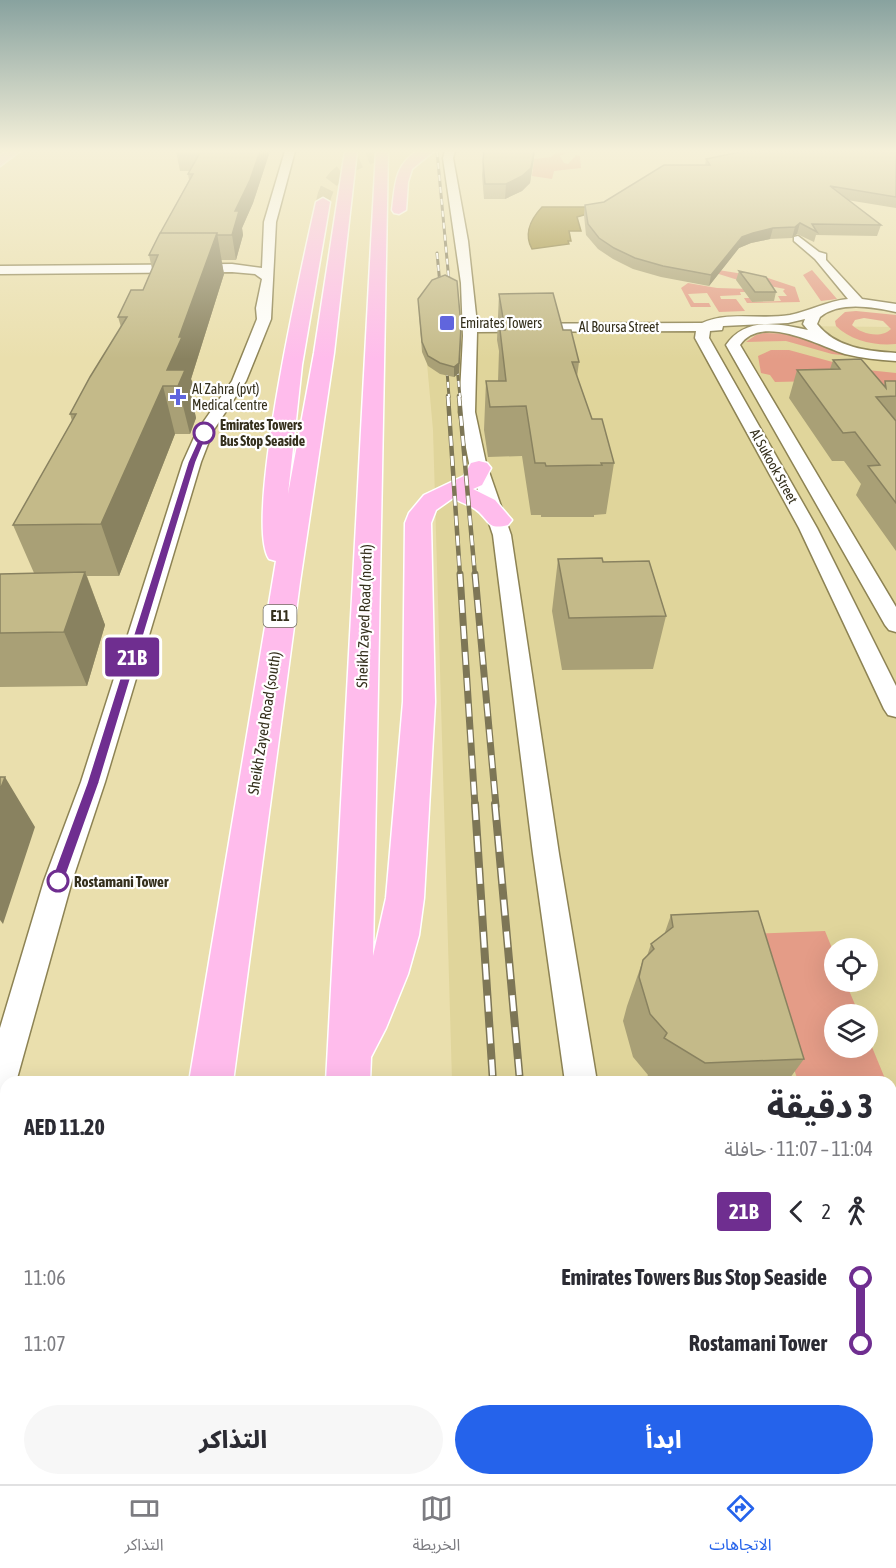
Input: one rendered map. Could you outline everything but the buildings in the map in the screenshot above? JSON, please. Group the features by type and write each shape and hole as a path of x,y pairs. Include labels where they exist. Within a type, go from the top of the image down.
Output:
{"highway":[{"path":"285,582 278,556 275,530 275,493 289,380 319,220"},
{"name":"Sheikh Zayed Road (south)","path":"212,1076 285,582 324,353 342,220"},
{"name":"Sheikh Zayed Road (north)","path":"348,1068 389,220"},
{"path":"390,232 392,220"},
{"path":"348,1068 388,974 399,935 405,898 419,702 418,523 423,508 428,502 474,480 479,468"},
{"path":"453,489 486,505 499,520"}],"street":[{"path":"2,1076 58,881 93,783 192,462 205,431 244,371 264,319 271,220"},
{"path":"458,220 471,328 466,393 470,428 479,468 499,520 580,1076"},
{"path":"798,239 858,303"},
{"path":"232,268 253,264 269,255"},
{"path":"0,270 232,268 258,271 268,278"},
{"path":"704,335 725,321 788,319 816,312 832,305 858,303 896,308"},
{"path":"816,312 811,317 810,324 823,339"},
{"name":"Al Boursa Street","path":"471,328 664,327 688,334 704,335"},
{"path":"704,335 767,328"},
{"name":"Al Sukook Street","path":"896,357 851,351 799,331 767,328 739,336 733,345 896,625"},
{"name":"Al Sukook Street","path":"704,335 808,528 896,709"},
{"path":"869,653 881,662 896,689"}],"shaded area":[{"path":"533,220 578,220 581,231 569,231 571,241 568,241 569,244 532,249 528,237"},
{"path":"693,266 768,278 795,287 800,302 747,303 744,298 750,298 752,302 781,301 778,296 787,296 783,291 785,289 738,280"},
{"path":"812,270 837,299 821,301 803,275"},
{"path":"688,283 717,288 750,289 751,292 720,296 721,299 736,299 745,311 719,312 707,293 688,294 694,303 709,303 711,307 691,307 681,288"},
{"path":"845,312 896,315 896,344 872,343 856,339 842,331 836,326 835,321","holes":["864,318 883,321 891,329 877,335 866,333 852,325 855,320"]},
{"path":"693,325 896,327 896,1076 452,1076 433,430 424,330"},
{"path":"764,333 793,334 851,356 832,354 786,341 746,342"},
{"path":"771,350 789,350 858,369 896,373 896,417 818,381 775,382 770,375 761,373 758,356"},
{"path":"825,931 828,938 824,938 824,992 850,992 855,1004 824,1004 824,1058 876,1058 884,1076 796,1076 749,934"}],"railway":[{"path":"443,220 450,292"},
{"path":"437,253 441,295"},
{"path":"456,357 460,397"},
{"path":"446,358 449,397"},
{"path":"448,396 460,576"},
{"path":"459,396 475,576"},
{"path":"460,574 475,806"},
{"path":"475,574 496,806"},
{"path":"475,804 493,1076"},
{"path":"495,804 519,1076"}],"bus line":[{"name":"21B","path":"58,881 93,783 192,462 204,433"}],"place":[{"name":"Emirates Towers","path":"447,323"},
{"name":"Al Zahra (pvt) Medical centre","path":"178,397"},
{"name":"Emirates Towers Bus Stop Seaside","path":"204,433"},
{"name":"Rostamani Tower","path":"58,881"}]}
